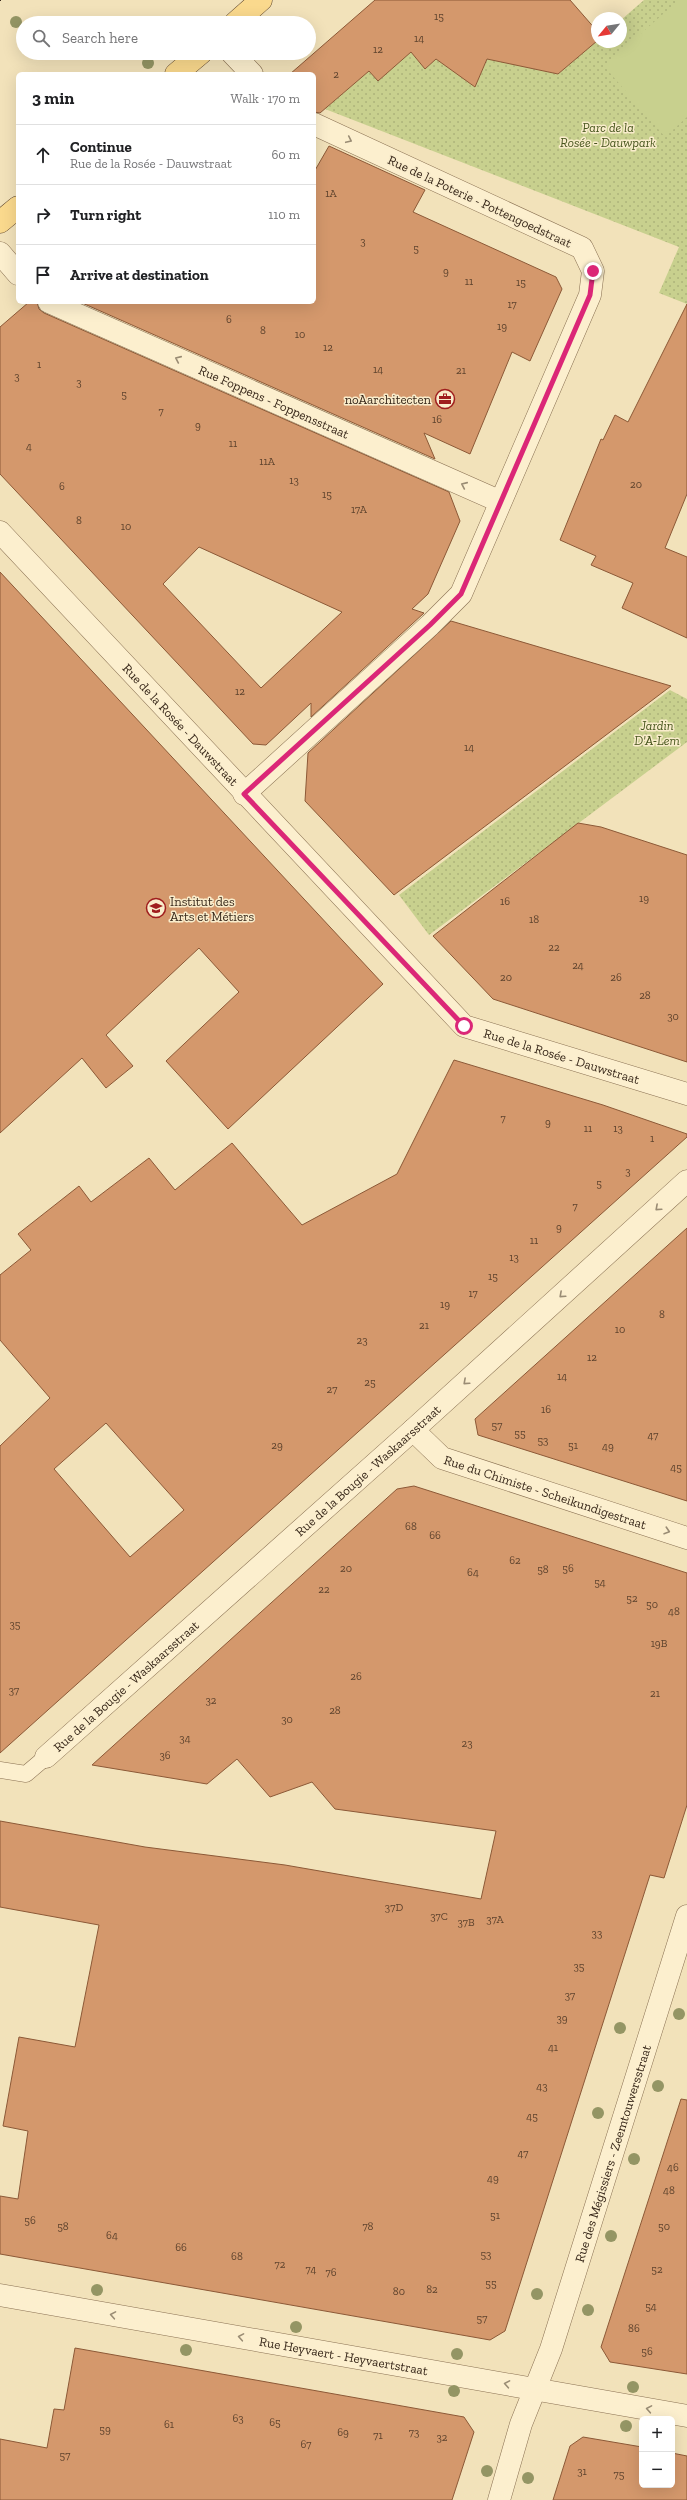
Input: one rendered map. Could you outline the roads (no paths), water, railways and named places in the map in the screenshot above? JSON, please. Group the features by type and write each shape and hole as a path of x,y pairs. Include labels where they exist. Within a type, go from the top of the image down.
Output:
{"main road":[{"path":"244,16 262,0"},
{"path":"178,72 193,60"},
{"path":"0,222 16,209"}],"street":[{"path":"239,60 250,72"},
{"name":"Rue de la Poterie - Pottengoedstraat","path":"244,794 430,625 461,594 499,501 590,295 593,271 582,248 316,125"},
{"path":"0,252 16,272"},
{"name":"Rue Foppens - Foppensstraat","path":"54,304 499,501"},
{"name":"Rue de la Rosée - Dauwstraat","path":"0,532 244,794 464,1026 687,1094"},
{"name":"Rue de la Bougie - Waskaarsstraat","path":"46,1757 413,1430 687,1181"},
{"name":"Rue du Chimiste - Scheikundigestraat","path":"413,1430 442,1458 687,1538"},
{"name":"Rue des Mégissiers - Zeemtouwersstraat","path":"499,2500 521,2424 551,2349 687,1916"},
{"name":"Rue Heyvaert - Heyvaertstraat","path":"0,2295 687,2416"}],"lane":[{"path":"0,1770 26,1774 46,1757"}],"place":[{"name":"noAarchitecten","path":"445,399"},
{"name":"Institut des Arts et Métiers","path":"156,908"}],"park label":[{"name":"Parc de la Rosée - Dauwpark","path":"608,134"},
{"name":"Jardin D'A-Lem","path":"657,732"}]}
